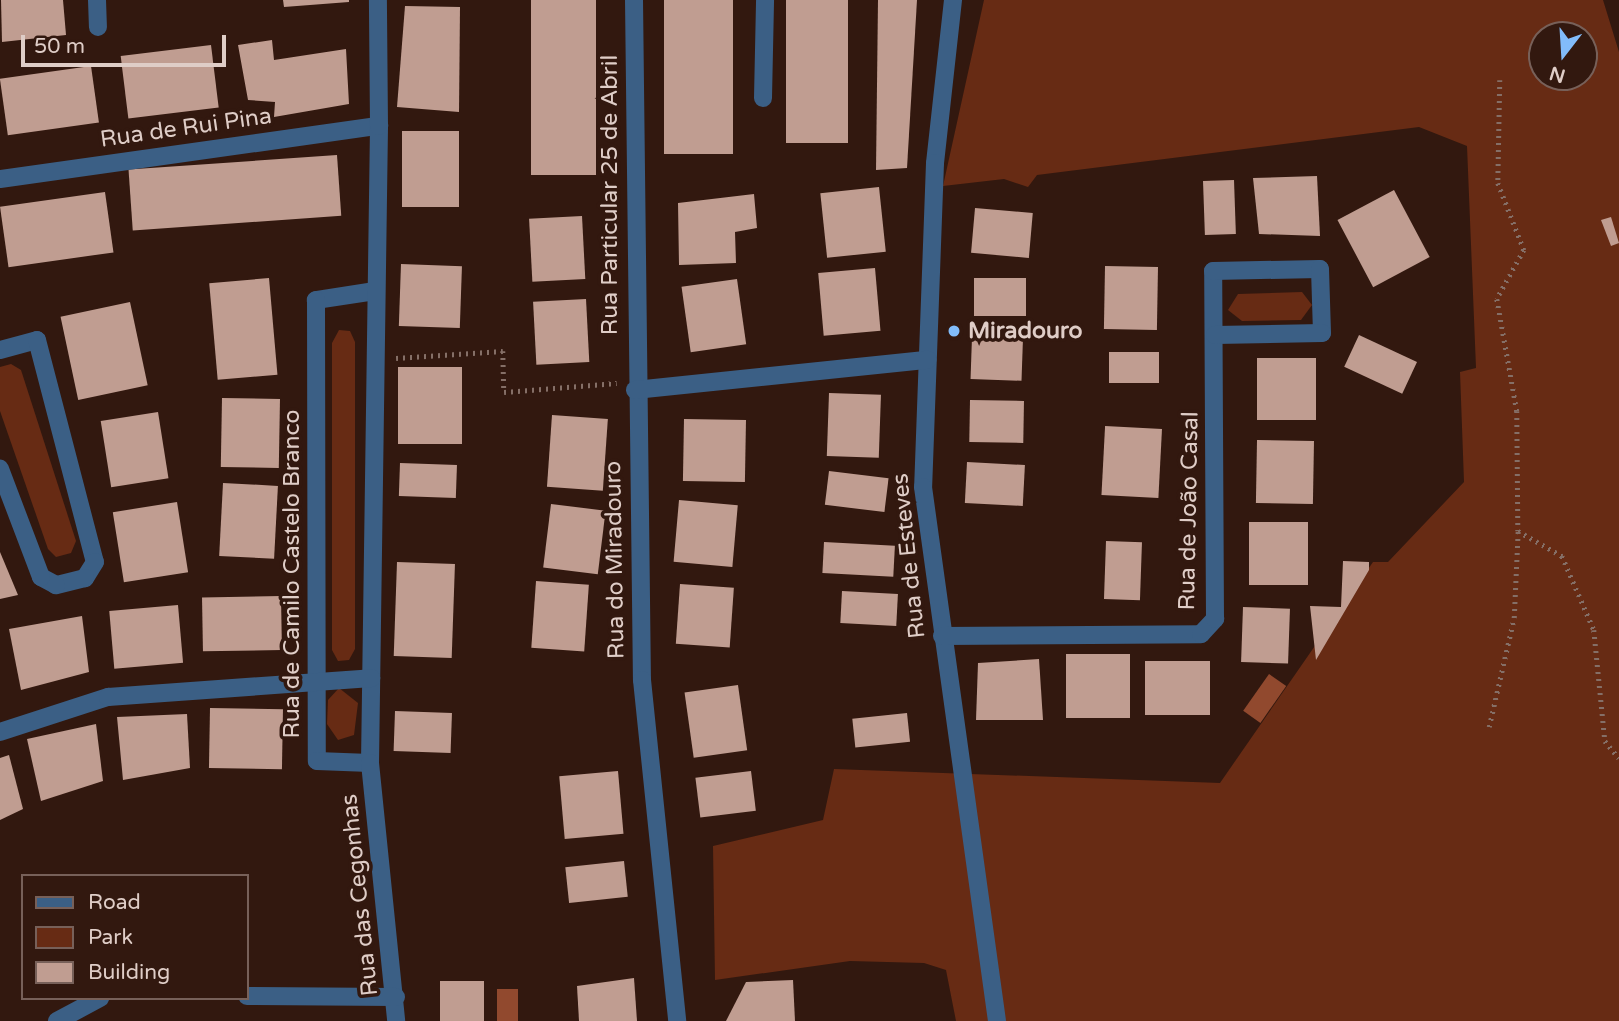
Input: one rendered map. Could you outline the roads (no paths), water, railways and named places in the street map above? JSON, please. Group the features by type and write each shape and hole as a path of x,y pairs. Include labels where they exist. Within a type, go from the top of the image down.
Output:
{"street":[{"path":"97,0 98,27"},
{"path":"370,763 379,126 378,0"},
{"name":"Rua Particular 25 de Abril","path":"634,0 635,386"},
{"path":"763,98 765,0"},
{"name":"Rua de Esteves","path":"953,0 935,163 923,487 997,1021"},
{"name":"Rua de Rui Pina","path":"0,179 379,126"},
{"name":"Rua de João Casal","path":"942,636 1200,634 1214,619 1213,271 1320,269 1322,333 1215,335"},
{"name":"Rua de Camilo Castelo Branco","path":"370,763 317,761 316,300 375,291"},
{"path":"0,350 37,340 95,562 85,578 56,585 41,577 0,469"},
{"path":"635,386 927,360"},
{"name":"Rua do Miradouro","path":"635,386 642,680 677,1021"},
{"path":"0,732 108,697 317,678 371,678"},
{"name":"Rua das Cegonhas","path":"370,763 396,997 396,1021"},
{"path":"248,996 396,997"},
{"path":"57,1021 96,1000"}],"place":[{"name":"Miradouro","path":"954,331"}]}
